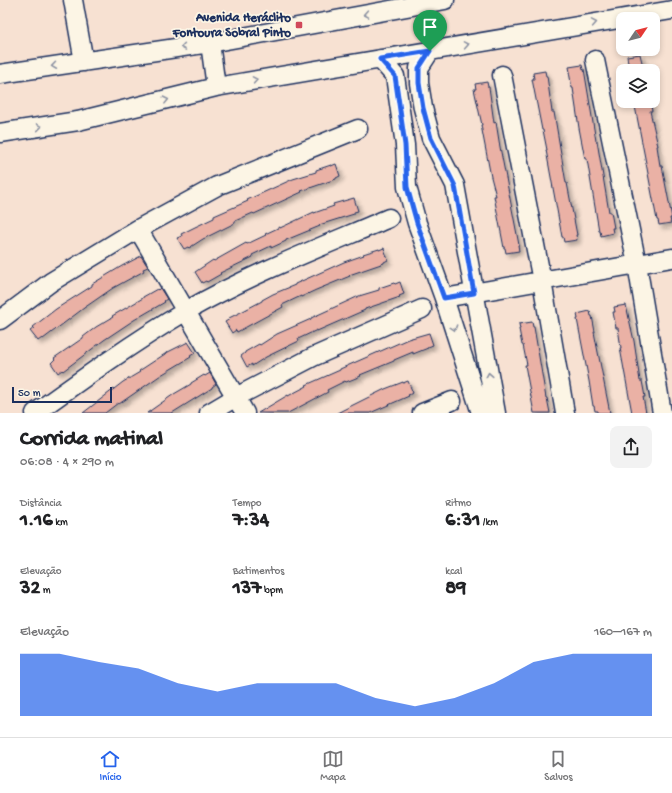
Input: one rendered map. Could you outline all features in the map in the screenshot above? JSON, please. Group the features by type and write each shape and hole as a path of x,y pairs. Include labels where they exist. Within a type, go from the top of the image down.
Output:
{"street":[{"path":"73,0 84,62"},
{"path":"0,74 210,43 445,0"},
{"path":"0,133 78,121 216,87 672,10"},
{"path":"210,43 216,87"},
{"path":"430,51 419,68 419,83 423,108 431,138 455,186 496,413"},
{"path":"380,59 395,76 405,145 407,187 417,223 444,298 481,413"},
{"path":"596,60 637,264 662,413"},
{"path":"502,75 542,281 565,413"},
{"path":"0,320 51,282 138,229 217,186 358,129"},
{"path":"405,145 418,139 431,138"},
{"path":"36,413 103,364 186,312 260,273 389,218"},
{"path":"138,229 245,413"},
{"path":"444,298 672,258"},
{"path":"209,413 236,397 313,357 422,309"},
{"path":"422,413 452,401"}],"building":[{"path":"627,56 640,56 642,64 628,64"},
{"path":"582,65 583,70 584,69 609,212 611,212 614,228 612,228 613,233 601,236 569,72 569,67"},
{"path":"545,71 577,235 577,240 564,242 532,79 534,79 533,73"},
{"path":"487,82 519,245 519,251 506,253 474,89 476,89 475,84"},
{"path":"635,108 651,108 652,111 650,111 658,146 660,166 662,166 672,218 670,218 671,223 659,225"},
{"path":"336,164 340,176 336,179 301,191 302,192 254,214 253,213 235,221 235,223 203,239 189,248 184,249 177,238 182,236 181,234 214,218 214,216 248,201 247,200 293,179"},
{"path":"354,198 358,211 354,212 354,214 319,225 320,226 271,248 271,246 252,255 253,257 220,273 221,274 207,282 202,283 195,272 213,260 214,261 246,243 247,244 280,227 314,212 334,206 333,204"},
{"path":"384,248 388,260 384,263 349,275 350,276 301,296 282,305 283,307 237,332 236,330 232,333 225,322 230,319 229,318 273,294 344,262 364,255 363,254"},
{"path":"141,256 148,267 143,269 144,271 113,288 43,339 42,338 38,341 30,331 56,309 92,286 92,284"},
{"path":"400,282 404,294 399,296 400,297 365,309 317,330 298,339 299,341 266,357 252,366 252,364 247,367 241,356 245,352 259,344 260,345 277,334 311,318 359,296"},
{"path":"160,288 167,299 164,301 165,302 134,320 104,340 63,371 62,370 58,373 51,363 55,359 54,358 96,327 113,317 112,316"},
{"path":"626,305 634,341 640,381 642,381 645,397 643,397 646,413 632,413 620,348 618,328 616,328 613,312 615,312 614,307"},
{"path":"590,311 610,413 598,413 598,411 595,411 593,406 577,319 577,314"},
{"path":"532,322 550,413 534,413 525,365 527,365 519,329 519,324"},
{"path":"429,333 433,345 428,348 413,354 413,352 360,375 361,376 346,382 345,381 327,390 328,392 288,413 258,413 288,395 307,386 306,385 340,369 408,339"},
{"path":"188,342 195,353 190,356 191,357 161,375 119,404 118,403 105,413 83,413 123,382 140,372 139,371 168,352"},
{"path":"210,373 216,384 212,388 172,413 147,413 191,383"},
{"path":"408,381 413,393 408,395 409,396 370,413 337,413 385,389"}],"place":[{"name":"Avenida Heráclito Fontoura Sobral Pinto","path":"299,25"}],"route":[{"path":"430,51 419,68 419,83 423,108 431,138 455,186 474,293 444,298 417,223 407,187 405,145 398,88 395,76 380,59 430,51"}]}
